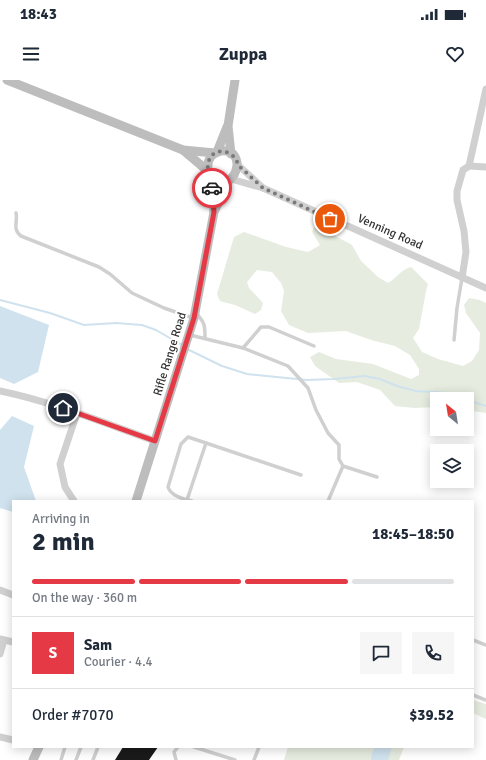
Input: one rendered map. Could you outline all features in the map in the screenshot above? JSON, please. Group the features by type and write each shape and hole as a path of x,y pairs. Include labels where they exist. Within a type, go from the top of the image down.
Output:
{"main road":[{"path":"8,80 183,150 216,153 224,151 232,154"},
{"path":"210,174 208,161 216,153 228,126 235,80"},
{"path":"183,150 219,181 230,179 236,174 238,165 232,154 228,126"},
{"name":"Rifle Range Road","path":"210,174 214,212"},
{"name":"Rifle Range Road","path":"136,500 189,334 214,212 230,179"},
{"path":"33,760 37,748"}],"street":[{"path":"469,166 486,89"},
{"name":"Venning Road","path":"238,165 263,188"},
{"path":"462,278 466,252 464,231 457,200 457,191 463,170 473,165 486,167"},
{"name":"Venning Road","path":"230,179 263,188 486,288"},
{"path":"0,391 22,395 155,441"},
{"path":"73,500 65,487 60,464 77,413"},
{"path":"0,590 12,595"},
{"path":"0,654 2,639 12,642"},
{"path":"0,736 12,740"}],"lane":[{"path":"16,213 17,219 15,228 17,233 21,236 99,267 110,274 132,293 164,308 194,315 202,320 205,326 205,338"},
{"path":"454,340 462,278"},
{"path":"243,348 261,326 270,327 314,346"},
{"path":"189,334 243,348 288,366 308,388 316,410 328,433 339,446 339,459 343,466 377,477"},
{"path":"206,443 187,500 172,494 168,487 181,444 184,439 188,437 206,443 301,475"},
{"path":"328,500 343,466"},
{"path":"474,640 486,645"},
{"path":"474,696 486,700"},
{"path":"61,760 65,748"},
{"path":"76,760 81,748"},
{"path":"93,760 98,748"},
{"path":"176,760 174,752 177,748"},
{"path":"197,748 235,760"},
{"path":"254,760 259,748"}],"shaded area":[{"path":"315,225 352,245 361,261 378,277 388,283 404,270 411,267 428,284 419,329 413,338 422,352 438,359 463,366 472,361 479,350 480,333 466,313 464,305 469,298 486,303 486,413 474,411 474,392 430,392 430,407 414,408 395,406 380,390 357,382 339,383 315,366 310,357 319,352 336,359 373,364 411,379 419,375 419,369 410,355 395,346 371,340 346,331 308,333 289,325 281,311 284,291 281,283 272,272 257,270 247,282 249,288 263,303 261,310 255,314 235,305 220,301 217,294 234,237 244,232 286,247 308,252 320,245 312,232"},
{"path":"474,700 486,704 486,719 474,713"},
{"path":"288,748 404,748 399,760 284,760"}],"water":[{"path":"0,306 49,325 38,372 14,384 0,378"},
{"path":"12,416 34,426 24,467 36,500 12,500 12,512 0,508 0,430"},
{"path":"374,748 392,748 388,760 371,760"}],"building":[{"path":"122,748 157,748 149,760 115,760"}],"waterway":[{"path":"0,300 50,313 84,325 116,323 142,325 156,330 182,345"},
{"path":"187,349 222,366 247,374 307,380 365,376 380,379 397,386 416,391 432,392"},
{"path":"474,402 486,406"}],"way so far":[{"path":"212,188 208,161 212,155 217,152 229,152 236,159 238,165 263,188 330,219"}],"route":[{"path":"63,408 155,441 194,318 214,212 212,188"}]}
